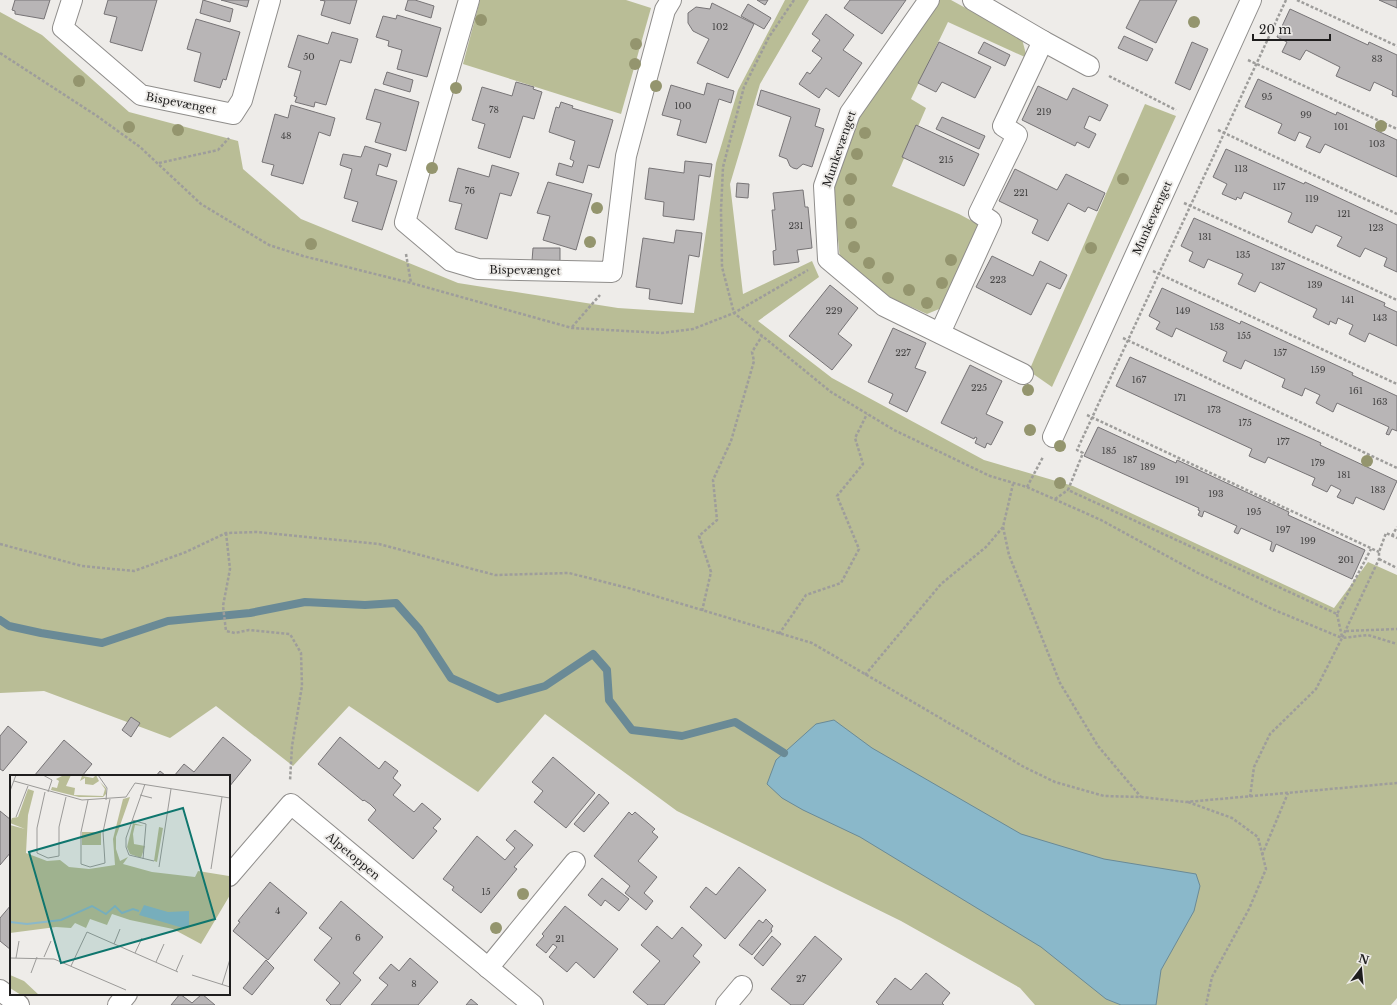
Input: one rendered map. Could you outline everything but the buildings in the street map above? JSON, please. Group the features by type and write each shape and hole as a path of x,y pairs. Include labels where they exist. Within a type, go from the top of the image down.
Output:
{"street":[{"name":"Bispevænget","path":"72,0 63,28 141,96 233,114"},
{"path":"233,114 242,100 270,0"},
{"name":"Bispevænget","path":"469,0 405,222 451,261 478,270 612,272"},
{"path":"612,272 626,156 665,10 671,0"},
{"name":"Munkevænget","path":"828,259 824,186 850,113 929,0"},
{"path":"972,0 1089,66"},
{"name":"Munkevænget","path":"1054,437 1251,0"},
{"path":"940,333 991,221 979,213 1017,135 1003,126 1043,41"},
{"path":"828,259 884,306 1023,374"},
{"name":"Alpetoppen","path":"230,875 291,804 533,1005"},
{"path":"488,968 575,862"},
{"path":"726,1005 742,986"},
{"path":"0,990 19,1005"},
{"path":"118,1005 126,995"}],"path":[{"path":"794,0 769,37 744,87 723,167 722,267 734,313 831,392 894,430 990,476 1027,487 1101,520 1198,574 1266,606 1342,638 1368,635 1397,644"},
{"path":"1055,500 1068,490 1083,453 1077,450 1286,0"},
{"path":"1297,0 1397,46"},
{"path":"1228,51 1397,130"},
{"path":"0,53 97,116 140,147 201,204 269,245 303,256 411,283 572,328 662,333 693,329 734,313 828,259"},
{"path":"1089,66 1196,120 1397,214"},
{"path":"158,163 218,150 229,138 233,126 233,114"},
{"path":"1163,194 1397,300"},
{"path":"1133,262 1397,384"},
{"path":"572,328 605,289 612,272"},
{"path":"1102,329 1397,468"},
{"path":"702,610 711,572 699,536 717,520 713,480 731,441 754,361 752,352 762,336"},
{"path":"1068,406 1379,552"},
{"path":"780,634 806,595 841,583 859,549 837,496 863,464 855,438 867,414"},
{"path":"1027,487 1054,437"},
{"path":"1013,484 1003,527 1009,555 1060,683 1098,746 1141,797"},
{"path":"1068,490 1337,614"},
{"path":"865,676 941,584 986,547 1003,527"},
{"path":"1392,536 1397,527"},
{"path":"0,544 82,566 134,571 186,552 226,533 256,532 379,544 495,575 569,573 702,610 812,644 1024,767 1055,782 1104,796 1141,797 1186,802 1397,783"},
{"path":"226,533 230,569 223,606 226,631 235,633 249,630 290,634 301,653 302,686 290,771"},
{"path":"1250,797 1254,767 1270,734 1316,688 1342,638 1379,559 1379,552 1386,533 1397,538"},
{"path":"1342,638 1337,614 1371,549"},
{"path":"1379,559 1396,566"},
{"path":"1345,631 1397,629"},
{"path":"1262,855 1288,793"},
{"path":"1186,802 1232,818 1258,838 1266,869 1249,909 1212,977 1206,1005"}],"green space":[{"path":"480,0 626,0 651,8 621,114 463,64"},
{"path":"785,0 809,0 760,84 730,184 743,294 812,261 819,277 758,321 832,378 984,460 1073,486 1334,608 1368,562 1397,575 1397,998 1391,1005 1035,1005 1020,988 901,921 677,811 545,714 478,792 349,706 293,766 216,706 170,738 44,691 0,693 0,12 42,35 129,112 238,141 243,169 301,219 458,283 618,308 694,313 716,163 738,90"},
{"path":"940,0 951,0 1022,39 1027,58 948,22 911,99 926,108 892,186 959,214 983,227 944,307 927,314 891,298 840,259 833,189 857,120"},
{"path":"1145,104 1176,116 1052,387 1029,371"}],"water":[{"path":"834,720 872,748 1021,834 1104,859 1196,874 1200,886 1194,911 1161,970 1156,1005 1121,1005 1106,999 1041,947 860,837 803,810 782,798 767,784 776,760 816,724"}],"waterway":[{"path":"0,620 9,626 102,643 168,621 250,613 305,602 365,605 396,603 419,629 451,678 498,699 545,686 593,654 607,670 609,700 632,730 682,736 735,722 784,753"}]}
